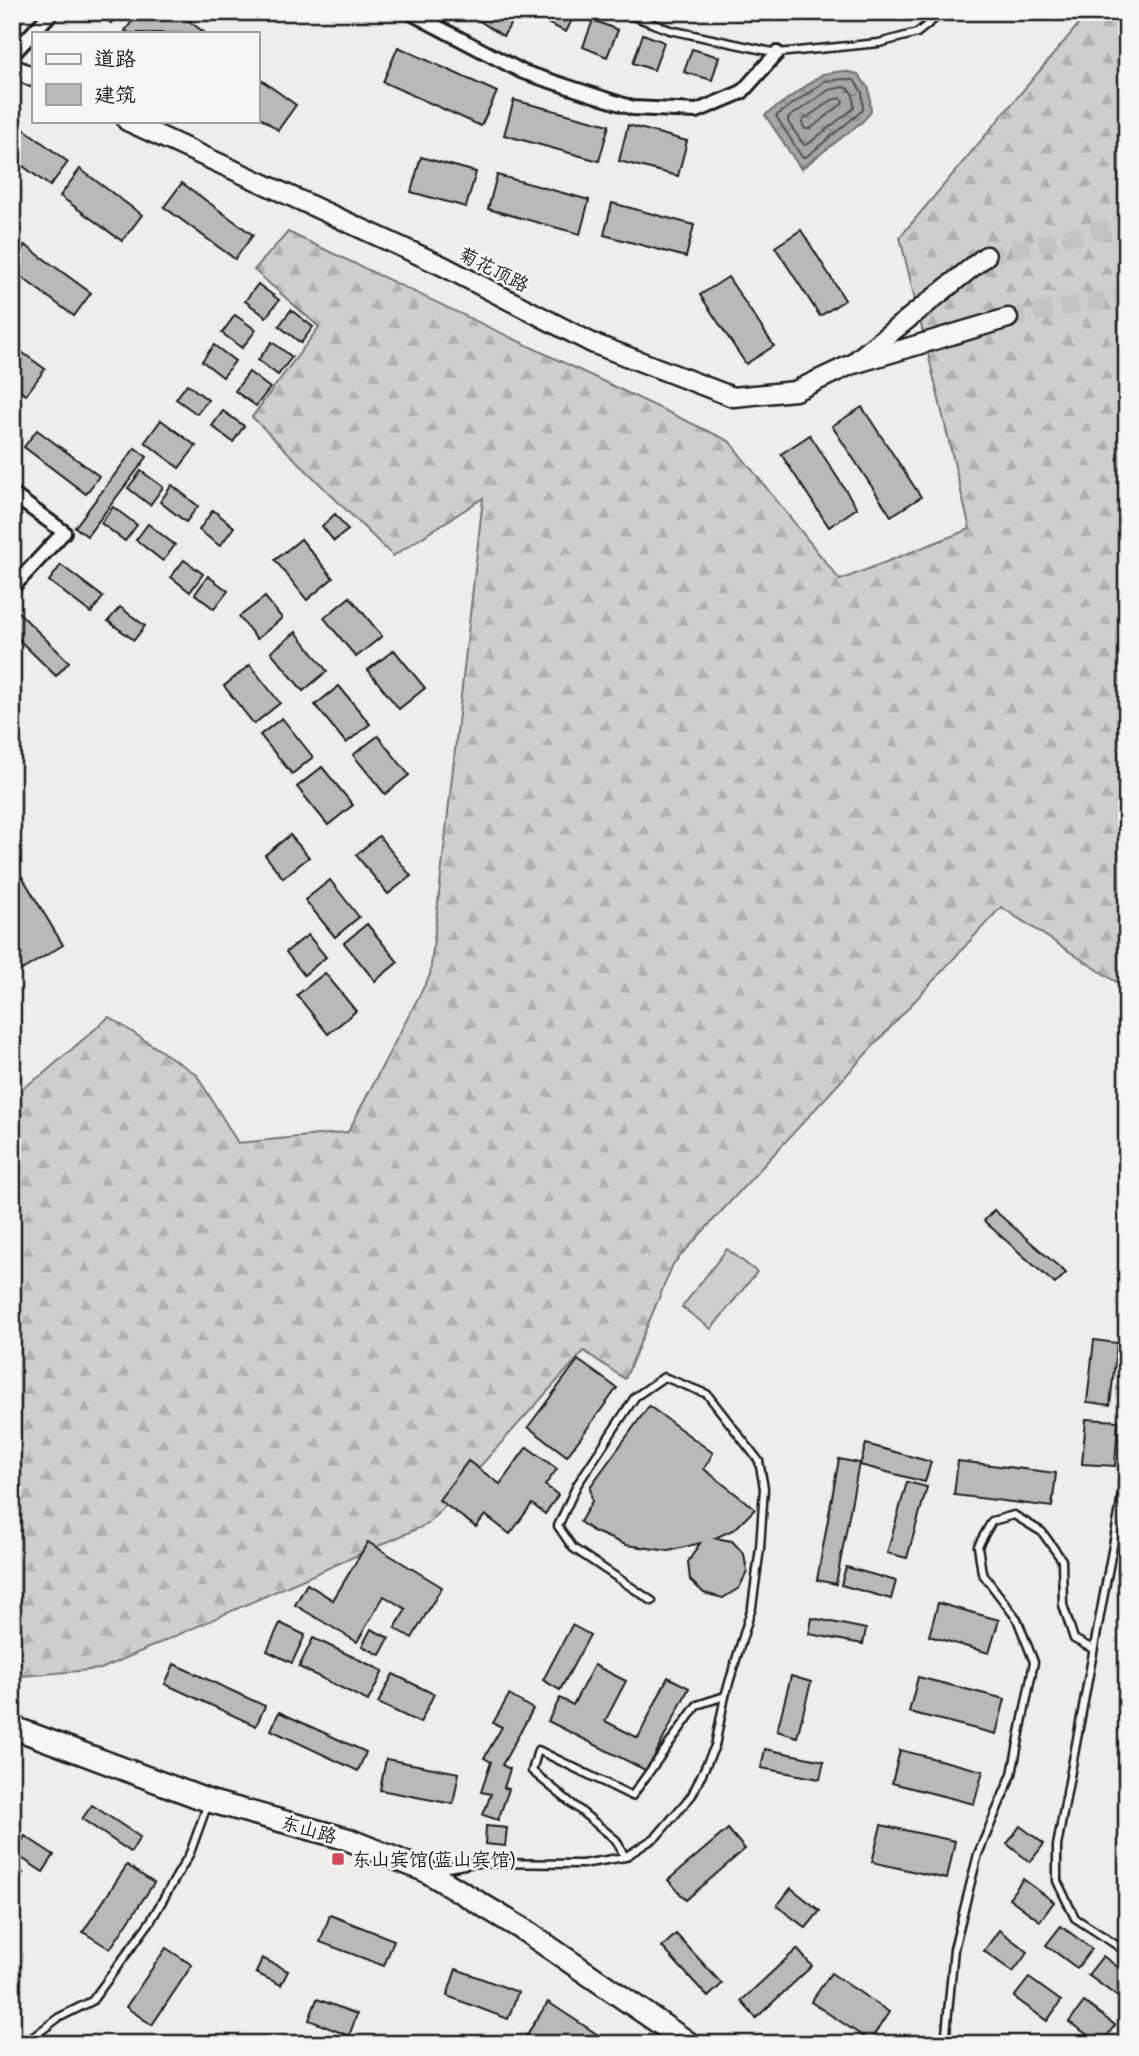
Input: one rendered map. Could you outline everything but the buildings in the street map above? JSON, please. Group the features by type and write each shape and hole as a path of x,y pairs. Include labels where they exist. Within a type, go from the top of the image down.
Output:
{"main road":[{"name":"东山路","path":"12,1727 209,1801 346,1839 426,1871 524,1930 690,2044"}],"street":[{"path":"33,32 52,12"},
{"path":"409,12 523,72 633,108 697,111 742,92 777,53"},
{"path":"12,55 32,34"},
{"path":"12,68 32,78"},
{"name":"菊花顶路","path":"129,122 443,266 593,343 733,397 795,391 850,365 1008,318"},
{"name":"菊花顶路","path":"850,365 986,256"},
{"path":"12,494 64,532 12,588"}],"lane":[{"path":"622,12 670,30 777,53 879,43 917,33 943,12"},
{"path":"426,1871 475,1863 582,1864 625,1857 656,1837 692,1795 715,1746 725,1696 751,1607 760,1548 764,1488 759,1461 707,1394 664,1377 635,1397 577,1485 558,1526 573,1548 652,1601"},
{"path":"1127,1448 1120,1508 1057,1846 1057,1881 1075,1918 1127,1952"},
{"path":"1120,1508 1127,1503"},
{"path":"945,2044 954,1949 978,1854 1012,1774 1034,1662 1017,1619 982,1573 978,1546 992,1521 1014,1515 1042,1532 1062,1560 1063,1605 1074,1639 1093,1649"},
{"path":"625,1857 616,1840 532,1771 538,1750 632,1796 697,1704 725,1696"},
{"path":"24,2044 27,2039 58,2018 92,2001 150,1922 190,1853 209,1801"}],"green space":[{"path":"1089,12 1127,12 1127,989 1001,907 673,1264 625,1379 584,1351 428,1524 101,1669 12,1677 12,1095 42,1075 109,1017 196,1074 238,1143 348,1132 430,975 483,498 393,556 252,417 319,327 254,270 288,232 729,441 840,580 970,529 900,237"},
{"path":"727,1249 757,1272 711,1329 682,1307"}],"water":[{"path":"843,71 858,74 869,89 871,112 801,169 765,115 823,74"}],"tunnel":[{"path":"986,256 1127,224"},
{"path":"1008,318 1127,295"}],"place":[{"name":"东山宾馆(蓝山宾馆)","path":"338,1859"}]}
